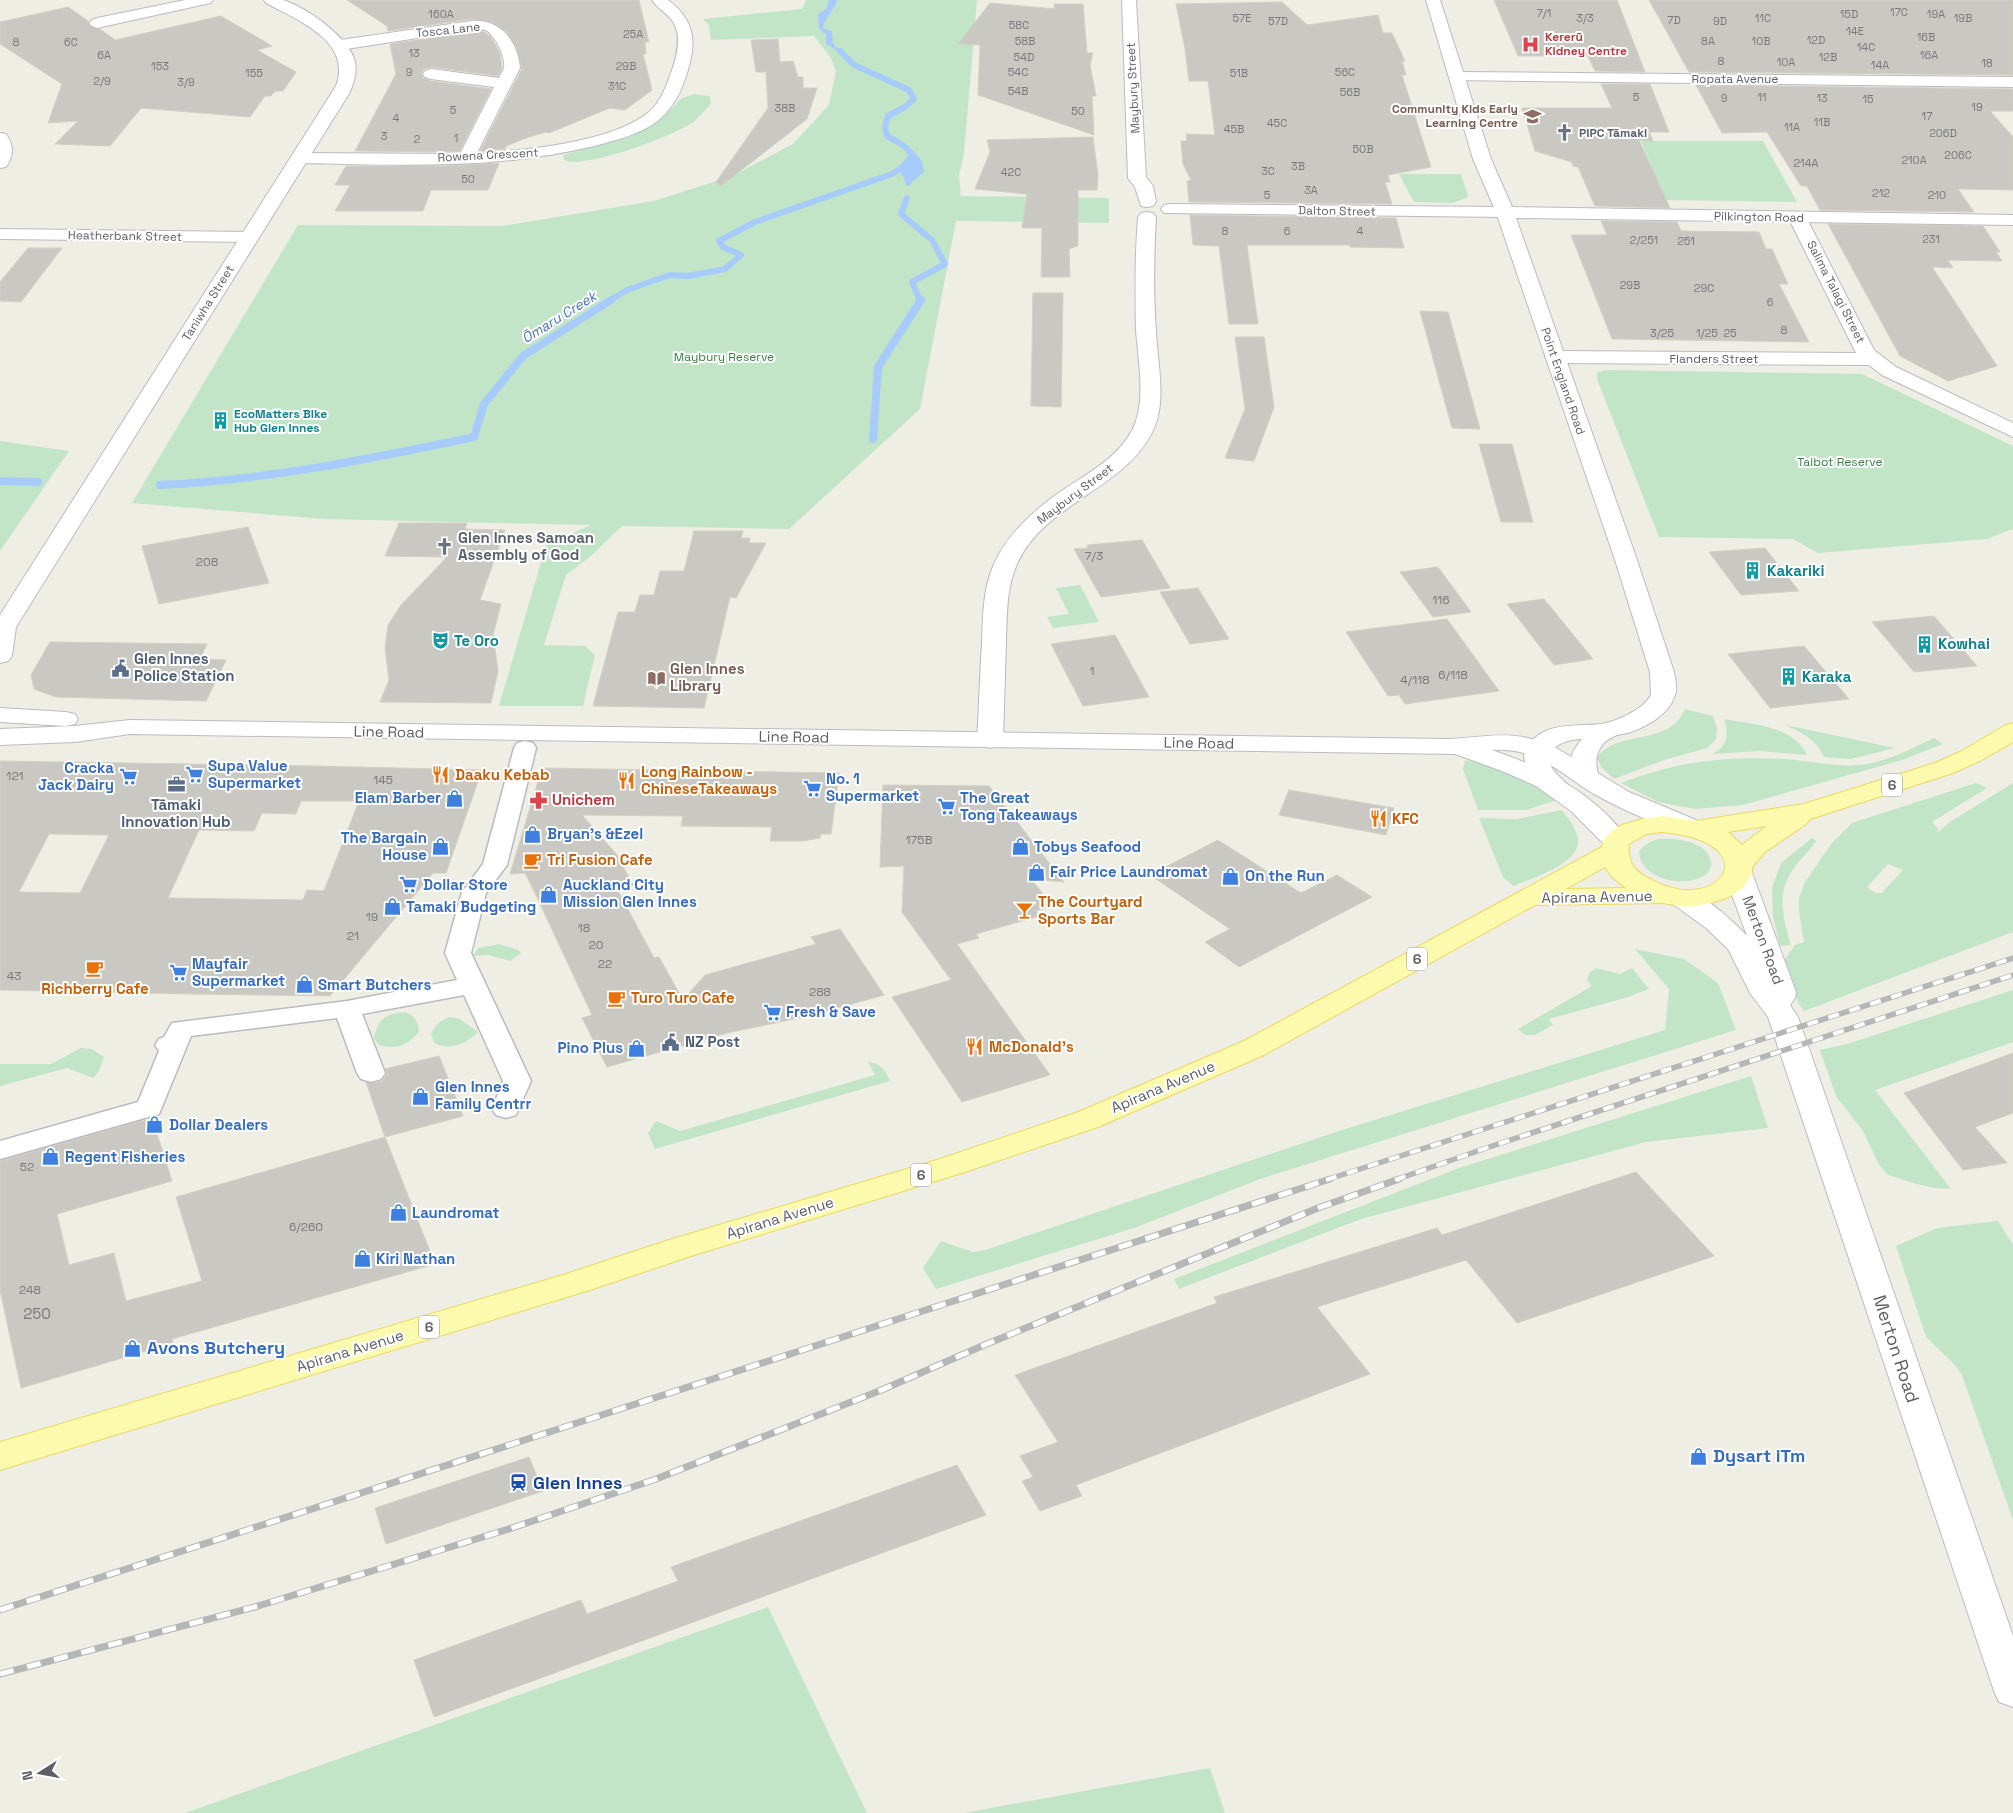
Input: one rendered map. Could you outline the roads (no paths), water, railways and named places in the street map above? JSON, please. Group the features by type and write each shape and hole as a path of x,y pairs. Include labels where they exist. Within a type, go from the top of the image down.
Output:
{"main road":[{"name":"6","path":"1691,828 1751,821 1809,811 1944,768 1972,756 2013,731"},
{"name":"6","path":"1739,869 1734,853 1727,845 1716,837 1691,828 1662,824 1647,826 1626,833 1615,846 1618,866 1628,878 1645,888 1675,897 1712,894 1728,887 1756,846 1780,828 1809,811"},
{"name":"Apirana Avenue","path":"0,1456 578,1282 680,1248 951,1166 1087,1120 1254,1048 1527,898 1615,846"},
{"name":"Apirana Avenue","path":"1527,898 1590,896 1675,897"}],"street":[{"path":"97,23 206,0"},
{"path":"271,0 317,26 340,45"},
{"name":"Rowena Crescent","path":"300,158 466,158 524,155 558,150 619,134 645,122 659,112 667,101 678,76 686,48 687,36 684,24 676,14 659,0"},
{"name":"Maybury Street","path":"990,740 995,605 1001,574 1025,534 1037,521 1065,499 1114,466 1138,436 1146,421 1149,403 1144,301 1147,210 1144,186 1137,178 1129,0"},
{"name":"Point England Road","path":"1433,0 1482,159 1505,212 1626,560 1663,677 1664,689 1662,698 1645,715 1603,731 1566,732 1538,749"},
{"name":"Tosca Lane","path":"340,45 473,25 490,27 495,30 512,59 512,68 466,158"},
{"name":"Taniwha Street","path":"0,656 2,629 342,92 348,75 348,64 340,45"},
{"path":"431,74 504,84"},
{"name":"Ropata Avenue","path":"1457,78 2013,82"},
{"path":"0,138 4,142 5,152 0,163"},
{"name":"Dalton Street","path":"1147,210 1163,215 1170,210 1505,212"},
{"name":"Pilkington Road","path":"1505,212 2013,220"},
{"name":"Salima Talagi Street","path":"1797,217 1866,353 1872,359 1889,371 2012,429"},
{"name":"Heatherbank Street","path":"0,234 250,237"},
{"name":"Flanders Street","path":"1555,357 1872,359"},
{"name":"Line Road","path":"0,715 84,719 130,727"},
{"name":"Line Road","path":"0,737 75,734 130,727 1458,747 1481,742 1504,741 1538,749 1621,798 1691,828"},
{"name":"Point England Road","path":"1586,776 1582,768 1583,754 1603,731"},
{"name":"Line Road","path":"1458,747 1509,764 1555,786"},
{"path":"506,1109 518,1081 458,953 474,892 495,865 525,748"},
{"path":"1538,749 1535,761 1541,772 1598,822 1615,846"},
{"name":"Merton Road","path":"1739,869 1782,992 1779,1007"},
{"name":"Merton Road","path":"1675,897 1716,922 1739,944 1752,965 1765,994 1779,1007 2013,1691"},
{"path":"0,1150 149,1108 172,1044 180,1029 347,1009 472,985"},
{"path":"347,1009 371,1073"}],"water":[{"path":"829,0 837,0 823,28 832,31 833,44 853,61 845,60 836,50 826,44 826,34 819,29 818,14 826,9"},
{"path":"916,154 922,161 924,172 911,183 905,181 898,167 909,155"}],"waterway":[{"name":"Ōmaru Creek","path":"840,51 854,65 909,90 914,99 905,107 888,116 885,127 887,136 906,148 913,156 917,167 909,175 908,183"},
{"name":"Ōmaru Creek","path":"609,301 627,290 670,275 688,276 725,269 741,255 723,247 719,241 755,222 892,174 909,163"},
{"path":"907,198 901,214 932,240 945,264 912,282 920,301"},
{"name":"Ōmaru Creek","path":"160,485 279,473 357,461 474,437 484,404 523,356 611,300"},
{"path":"873,439 878,367 921,300"},
{"name":"Ōmaru Creek","path":"0,481 38,482"}],"railway":[{"path":"1326,1180 2013,958"},
{"path":"1395,1180 1489,1147 2013,975"},
{"path":"0,1610 1330,1179"},
{"path":"0,1674 258,1606 512,1528 656,1479 884,1389 982,1346 1318,1208 1399,1179"}],"place":[{"name":"Kererū Kidney Centre","path":"1531,44"},
{"name":"Community Kids Early Learning Centre","path":"1532,116"},
{"name":"PIPC Tāmaki","path":"1565,133"},
{"name":"EcoMatters Bike Hub Glen innes","path":"220,421"},
{"name":"Glen Innes Samoan Assembly of God","path":"444,547"},
{"name":"Kakariki","path":"1753,571"},
{"name":"Te Oro","path":"440,641"},
{"name":"Kowhai","path":"1924,644"},
{"name":"Glen Innes Police Station","path":"120,668"},
{"name":"Karaka","path":"1788,677"},
{"name":"Glen Innes Library","path":"656,678"},
{"name":"Supa Value Supermarket","path":"194,775"},
{"name":"Daaku Kebab","path":"441,775"},
{"name":"Cracka Jack Dairy","path":"128,777"},
{"name":"Long Rainbow - ChineseTakeaways","path":"627,781"},
{"name":"Tāmaki Innovation Hub","path":"176,784"},
{"name":"No. 1 Supermarket","path":"812,788"},
{"name":"Elam Barber","path":"455,798"},
{"name":"Unichem","path":"538,800"},
{"name":"The Great Tong Takeaways","path":"946,807"},
{"name":"KFC","path":"1378,819"},
{"name":"Bryan's &Ezel","path":"533,834"},
{"name":"The Bargain House","path":"441,847"},
{"name":"Tobys Seafood","path":"1020,847"},
{"name":"Tri Fusion Cafe","path":"533,860"},
{"name":"Fair Price Laundromat","path":"1036,872"},
{"name":"On the Run","path":"1231,876"},
{"name":"Dollar Store","path":"409,885"},
{"name":"Auckland City Mission Glen Innes","path":"549,894"},
{"name":"Tamaki Budgeting","path":"392,907"},
{"name":"The Courtyard Sports Bar","path":"1024,911"},
{"name":"Richberry Cafe","path":"95,968"},
{"name":"Mayfair Supermarket","path":"178,973"},
{"name":"Smart Butchers","path":"304,985"},
{"name":"Turo Turo Cafe","path":"617,998"},
{"name":"Fresh & Save","path":"772,1012"},
{"name":"NZ Post","path":"671,1042"},
{"name":"McDonald's","path":"975,1047"},
{"name":"Pino Plus","path":"637,1048"},
{"name":"Glen Innes Family Centrr","path":"421,1096"},
{"name":"Dollar Dealers","path":"155,1125"},
{"name":"Regent Fisheries","path":"51,1157"},
{"name":"Laundromat","path":"398,1213"},
{"name":"Kiri Nathan","path":"362,1259"},
{"name":"Avons Butchery","path":"133,1348"},
{"name":"Dysart iTm","path":"1699,1456"},
{"name":"Glen Innes","path":"519,1483"}],"park label":[{"name":"Maybury Reserve","path":"724,357"},
{"name":"Talbot Reserve","path":"1840,462"}]}
